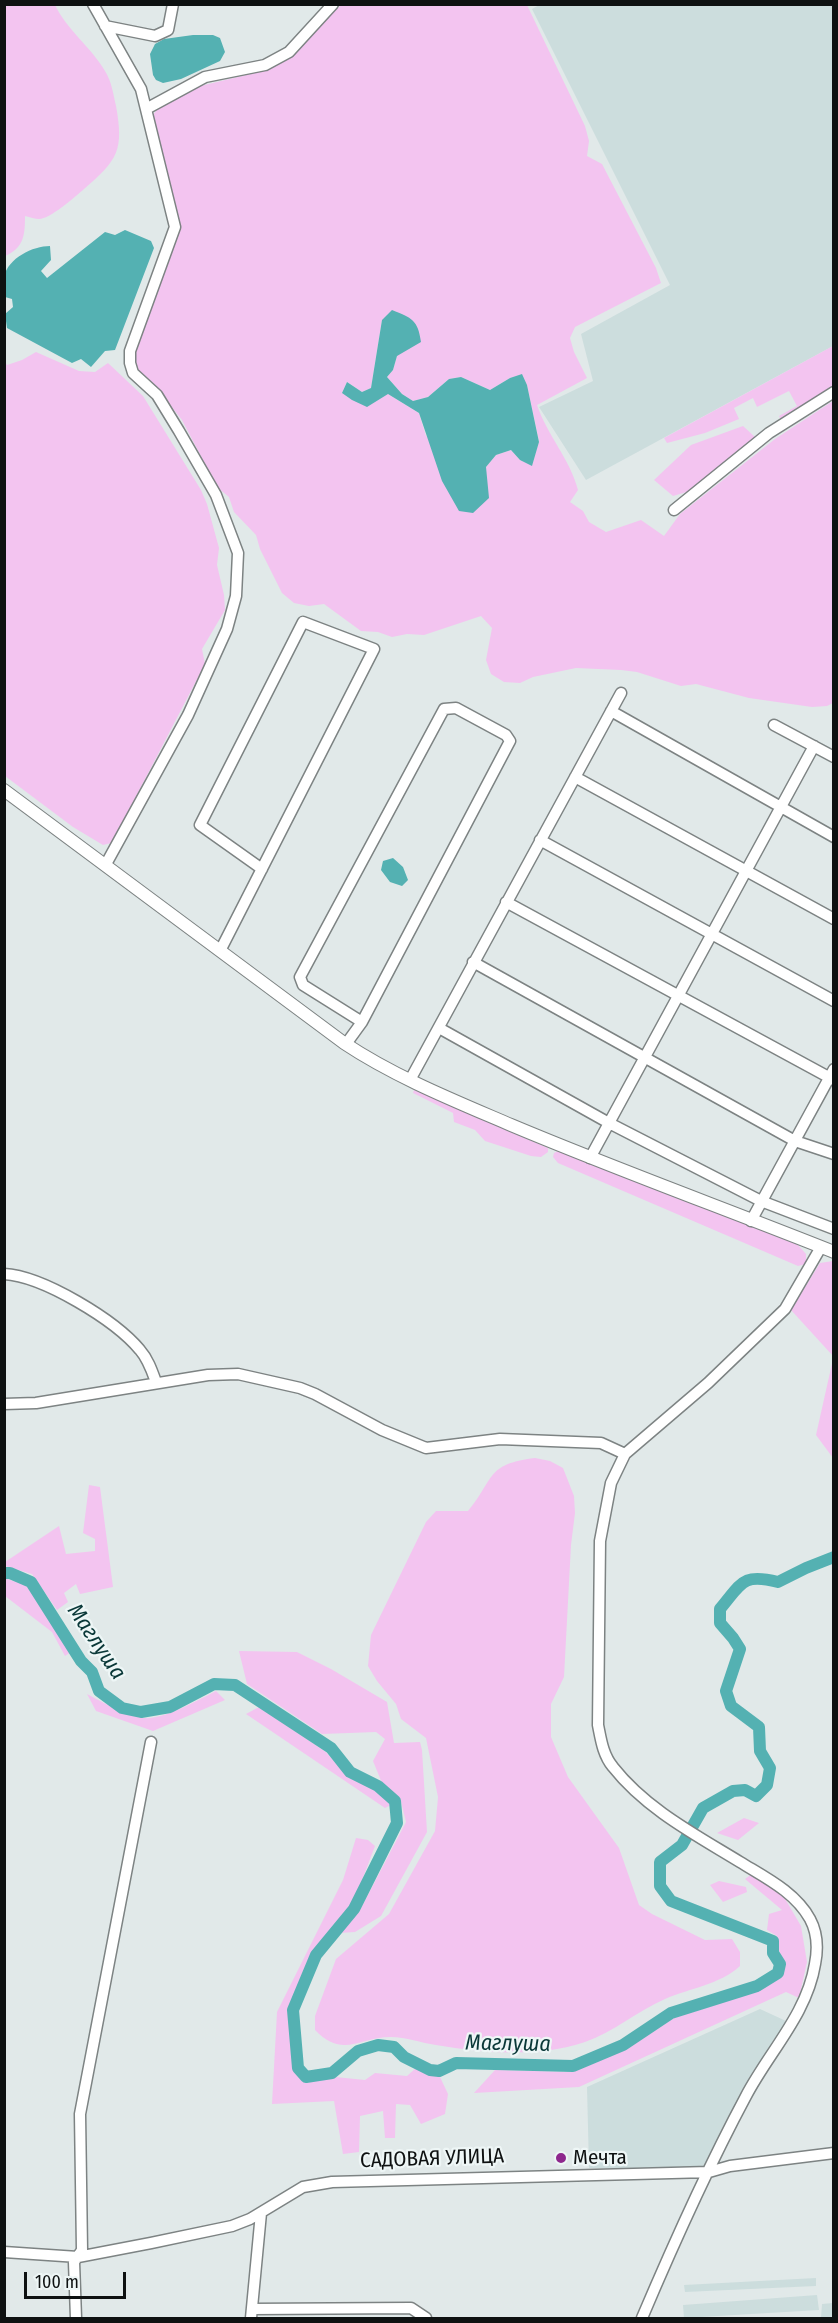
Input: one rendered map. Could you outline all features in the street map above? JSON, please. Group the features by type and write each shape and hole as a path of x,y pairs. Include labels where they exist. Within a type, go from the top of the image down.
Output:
{"main road":[{"path":"4,790 346,1044 375,1062 410,1080 590,1158 834,1252"}],"street":[{"path":"93,4 141,89 175,227 130,351 130,363 133,374 157,395 216,495 238,553 236,596 227,629 188,715 106,864"},
{"path":"105,26 155,36 168,30 173,4"},
{"path":"146,109 205,77 265,65 289,52 333,4"},
{"path":"674,510 769,433 834,392"},
{"path":"221,949 262,869 374,649 303,622 200,825 262,869"},
{"path":"410,1080 621,693"},
{"path":"346,1044 362,1022 510,741 506,735 456,708 444,709 300,977 303,985 362,1022"},
{"path":"611,711 834,837"},
{"path":"774,724 834,757"},
{"path":"590,1158 814,746"},
{"path":"575,777 834,919"},
{"path":"540,840 834,1000"},
{"path":"506,902 832,1076 752,1221"},
{"path":"473,962 646,1056 795,1141 834,1154"},
{"path":"439,1028 609,1123 761,1202 834,1229"},
{"path":"642,2319 747,2094 801,2008 814,1972 817,1942 810,1919 786,1891 674,1821 639,1794 612,1766 603,1749 598,1725 600,1541 611,1483 625,1454 708,1383 785,1309 821,1247"},
{"path":"4,1274 47,1284 122,1333 140,1349 156,1383"},
{"path":"4,1404 36,1403 208,1375 238,1374 300,1388 382,1430 426,1448 500,1439 601,1443 625,1454"},
{"path":"76,2319 74,2262 81,2250 80,2114 151,1742"},
{"name":"САДОВАЯ УЛИЦА","path":"4,2252 78,2257 232,2226 261,2213 303,2187 332,2182 709,2172 730,2166 834,2153"},
{"path":"261,2213 251,2314 411,2308 426,2319"}],"shaded area":[{"path":"5,4 55,5 107,75 116,106 119,133 116,153 104,170 75,197 44,218 25,216 25,229 20,245 5,256"},
{"path":"541,4 833,5 833,346 586,480 539,407 593,381 581,334 670,285 532,9"},
{"path":"341,5 527,5 585,126 589,141 587,156 602,164 656,268 661,283 575,327 570,338 587,378 537,405 578,490 570,502 583,511 589,522 606,532 641,520 664,536 680,514 775,439 833,401 833,703 827,706 812,707 749,698 696,684 681,686 637,672 621,670 576,668 533,677 520,683 504,682 491,674 486,660 492,628 481,616 424,635 407,634 392,637 378,632 361,631 324,604 309,606 294,603 282,593 260,549 256,535 234,512 229,497 217,487 182,420 151,381 139,372 135,365 135,350 180,230 152,116 157,110 196,87 259,72 282,62","holes":["382,320 397,356 393,370 387,377 402,394 413,401 428,397 449,379 461,377 490,390 510,378 522,375 527,385 539,441 532,465 520,460 511,450 496,455 486,467 426,436 419,413 388,394 342,393 347,382 362,392 371,388"]},
{"path":"833,346 833,389 782,422 779,416 797,406 789,391 757,407 753,398 734,408 739,419 705,433 667,443 664,438"},
{"path":"36,352 79,371 95,372 108,363 143,396 201,490 219,548 217,565 225,610 202,649 205,664 118,831 111,843 103,845 73,827 5,776 5,362 7,365"},
{"path":"743,426 755,437 690,491 673,496 654,480 691,445"},
{"path":"414,1090 548,1148 548,1152 541,1157 531,1156 485,1141 475,1130 454,1122 453,1113 413,1093"},
{"path":"560,1150 797,1244 806,1254 806,1264 798,1266 558,1163 553,1157 554,1153"},
{"path":"834,1261 833,1356 791,1310 820,1263"},
{"path":"833,1359 833,1458 816,1435"},
{"path":"535,1458 550,1461 563,1468 574,1496 575,1513 571,1545 564,1677 551,1704 551,1737 568,1777 619,1848 639,1905 652,1914 705,1940 732,1939 740,1952 740,1966 723,1978 655,2004 596,2038 567,2047 529,2052 492,2052 391,2037 343,2045 334,2043 315,2030 315,2016 336,1959 389,1914 435,1831 438,1797 426,1738 401,1719 396,1704 368,1666 371,1635 426,1522 436,1511 468,1511 499,1469 507,1464"},
{"path":"89,1485 100,1487 113,1587 80,1594 76,1584 64,1593 68,1602 57,1610 32,1574 5,1566 5,1562 59,1526 66,1554 95,1551 95,1539 83,1533"},
{"path":"4,1578 29,1586 71,1652 65,1656 52,1632 5,1596"},
{"path":"239,1651 297,1652 331,1669 387,1702 394,1743 420,1742 427,1832 381,1916 355,1932 339,1933 359,1912 406,1822 400,1798 382,1783 373,1761 385,1739 376,1732 322,1734 247,1684"},
{"path":"216,1691 225,1700 153,1731 96,1711 87,1694 122,1712 137,1717 152,1718 171,1713"},
{"path":"259,1707 326,1752 346,1775 377,1790 391,1805 385,1808 246,1714"},
{"path":"744,1818 759,1823 738,1840 717,1833"},
{"path":"356,1838 368,1840 375,1846 355,1899 307,1962 289,2010 293,2069 305,2083 335,2077 365,2080 375,2073 407,2076 416,2068 440,2077 448,2094 445,2114 421,2124 410,2105 396,2104 395,2138 385,2138 383,2111 360,2116 359,2152 343,2154 334,2101 272,2104 277,2012 343,1880"},
{"path":"752,1874 784,1897 801,1926 807,1962 799,1998 786,1992 579,2087 474,2093 495,2070 573,2072 627,2049 674,2018 761,1990 783,1975 777,1936 767,1930 769,1914 782,1910 745,1879"},
{"path":"719,1881 746,1887 747,1892 723,1902 710,1885"},
{"path":"760,2009 786,2021 702,2169 589,2168 587,2087"},
{"path":"816,2278 816,2286 685,2292 684,2285"},
{"path":"817,2295 819,2310 684,2318 683,2305"},
{"path":"833,2303 833,2318 821,2318 822,2304"}],"water":[{"path":"213,35 220,38 225,52 220,61 181,79 163,83 156,80 150,54 155,44 164,39"},
{"path":"125,230 151,241 154,248 115,350 105,351 91,367 81,359 72,363 7,328 5,314 13,307 12,299 5,297 4,277 10,264 22,254 36,248 50,246 51,260 41,271 47,278 105,232 115,235"},
{"path":"392,310 413,321 420,335 421,342 397,356 393,370 387,377 402,394 413,401 428,397 449,379 461,377 490,390 522,374 527,385 539,442 532,466 520,460 511,450 496,455 486,467 489,498 473,513 459,511 442,481 419,413 388,394 367,407 342,393 347,382 362,392 371,388 382,320"},
{"path":"393,858 403,867 408,880 402,886 390,882 381,870 383,861"}],"waterway":[{"name":"Маглуша","path":"4,1573 10,1573 31,1582 81,1661 92,1672 99,1691 122,1708 141,1712 170,1707 214,1684 235,1685 331,1748 350,1772 378,1786 395,1801 397,1823 354,1909 316,1955 293,2010 298,2068 306,2077 332,2073 358,2051 378,2045 394,2047 404,2057 430,2070 439,2071 456,2063 573,2066 623,2045 671,2013 757,1986 778,1973 780,1964 773,1953 773,1941 671,1901 660,1886 660,1862 682,1845 703,1808 733,1791 745,1790 756,1796 767,1785 770,1768 760,1751 759,1727 731,1706 726,1691 740,1649 720,1623 720,1609 744,1582 757,1579 778,1582 834,1557"}],"place":[{"name":"Мечта","path":"561,2158"}]}
